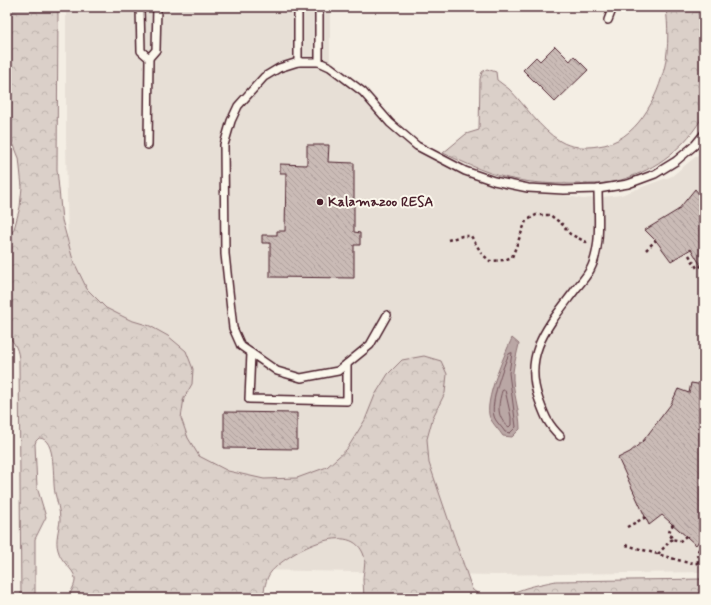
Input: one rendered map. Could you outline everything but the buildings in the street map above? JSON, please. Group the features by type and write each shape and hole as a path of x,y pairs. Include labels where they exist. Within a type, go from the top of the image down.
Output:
{"lane":[{"path":"140,7 141,51 149,58"},
{"path":"148,145 149,58 156,50 157,7"},
{"path":"298,7 298,62"},
{"path":"319,7 319,62"},
{"path":"608,20 613,7"},
{"path":"387,315 370,345 338,371 301,378 277,371 241,346 233,328 225,254 224,145 231,121 238,106 252,89 269,74 279,68 298,62 319,62 330,67 346,77 363,92 390,123 417,146 465,172 494,181 528,188 564,190 598,189 628,184 655,174 681,157 695,145 704,134"},
{"path":"560,436 549,425 537,392 533,373 535,354 542,335 590,270 599,236 598,189"},
{"path":"251,353 249,399 347,401 347,364"}],"path":[{"path":"448,240 462,236 471,236 482,254 490,261 504,260 512,257 526,221 536,215 550,215 562,224 570,234 586,242 599,236"},
{"path":"646,250 656,240"},
{"path":"689,255 698,268 701,266"},
{"path":"627,527 646,517"},
{"path":"672,539 669,532 673,524"},
{"path":"672,539 680,541 686,536"},
{"path":"658,554 672,539"},
{"path":"698,563 698,553 702,544"},
{"path":"626,545 685,562 704,564"}],"shaded area":[{"path":"66,7 330,7 330,67 363,92 390,123 447,163 494,181 583,199 621,195 672,176 704,150 704,572 494,575 73,566 66,138"}],"green space":[{"path":"7,7 58,7 57,169 62,220 73,260 87,289 106,308 130,320 150,326 168,336 186,351 193,369 192,384 184,398 181,418 188,438 199,456 228,471 264,479 297,478 327,467 347,449 365,420 375,395 388,374 402,360 424,356 441,361 447,374 445,393 433,417 427,439 429,463 472,589 478,594 498,597 556,581 704,579 704,598 364,598 363,580 365,563 363,553 355,543 344,539 331,539 303,549 279,565 269,575 262,598 68,598 74,586 75,578 62,559 58,550 57,539 60,516 54,487 53,461 49,445 45,440 39,438 35,444 37,487 46,517 35,539 35,598 21,598 19,362 16,347 7,335 7,240 14,229 20,207 22,187 19,158 7,128"},
{"path":"666,7 704,7 704,114 689,136 658,163 634,176 615,182 595,184 550,184 499,176 443,153 466,134 479,130 480,79 482,72 487,69 496,72 497,80 509,89 552,136 564,143 578,147 593,147 612,143 624,136 634,127 651,104 662,78 668,43"}],"water":[{"path":"512,338 519,344 513,369 513,379 520,429 512,437 503,436 491,420 489,411 492,390"}],"place":[{"name":"Kalamazoo RESA","path":"320,202"}]}
